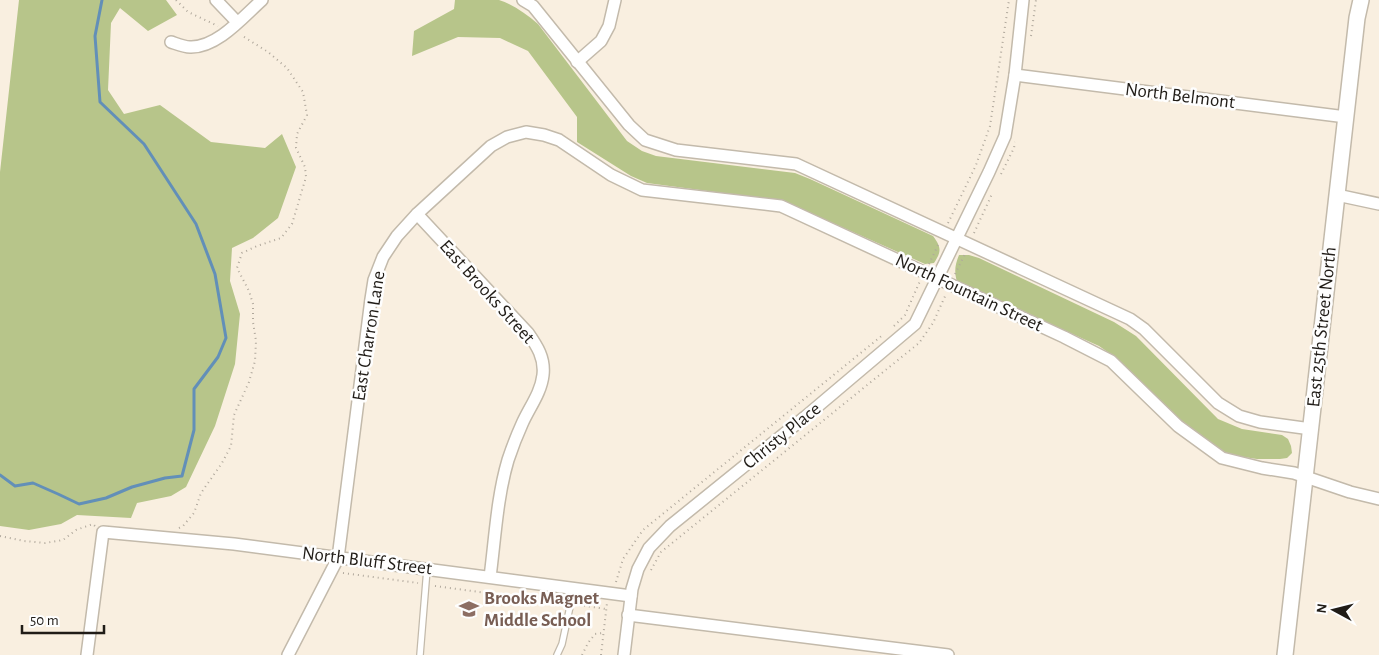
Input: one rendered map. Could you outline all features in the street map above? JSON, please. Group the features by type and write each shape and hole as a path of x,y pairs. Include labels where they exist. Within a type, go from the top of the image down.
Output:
{"street":[{"path":"216,0 238,28"},
{"path":"171,42 190,47 208,44 238,28 262,0"},
{"path":"523,0 533,6 629,125 645,140 676,150 796,164 1130,319 1144,329 1218,403 1239,416 1260,422 1311,429"},
{"path":"577,62 601,41 609,26 615,0"},
{"name":"Christy Place","path":"624,655 631,596 638,569 649,548 670,526 805,417 915,324 989,172 1004,136 1015,75 1024,0"},
{"name":"East 25th Street North","path":"1285,655 1357,18 1361,0"},
{"name":"North Belmont","path":"1015,75 1346,117"},
{"name":"East Charron Lane","path":"288,655 338,558 374,280 383,257 397,236 417,214 491,146 507,137 526,132 536,134"},
{"name":"North Fountain Street","path":"536,134 559,140 611,176 642,190 781,206 1064,337 1111,361 1178,426 1222,458 1262,468 1294,473 1350,492 1379,499"},
{"path":"1337,195 1379,204"},
{"name":"East Brooks Street","path":"417,214 528,333 538,348 543,362 543,376 539,391 522,424 508,460 499,507 490,577"},
{"path":"88,655 103,532"},
{"name":"North Bluff Street","path":"103,532 234,544 631,596"},
{"path":"628,615 948,655"}],"lane":[{"path":"420,655 427,569"},
{"path":"557,655 562,644 574,588"}],"path":[{"path":"176,0 188,12 221,27"},
{"path":"893,327 905,315 976,165 990,126 1009,0"},
{"path":"1031,38 1036,0"},
{"path":"177,530 194,513 201,493 222,463 231,446 234,415 249,382 255,361 256,342 253,304 249,291 237,268 242,253 281,238 292,224 306,177 296,148 297,134 307,115 303,92 287,68 238,28"},
{"path":"998,182 1014,148 1016,139"},
{"path":"648,575 662,552 919,343 933,323 994,190"},
{"path":"601,655 606,609 611,593 623,559 643,530 885,333"},
{"path":"0,536 45,543 63,540 76,530 93,524 103,532"},
{"path":"341,573 606,609"},
{"path":"582,655 595,634 603,633"}],"green space":[{"path":"19,0 166,0 177,15 148,31 120,8 111,23 108,90 124,114 160,105 211,142 265,148 282,134 296,167 278,218 253,238 232,248 230,281 240,314 235,364 215,426 186,487 171,496 137,503 131,518 77,515 61,524 29,530 0,526 0,172"},
{"path":"455,0 499,0 515,7 538,24 627,141 642,151 656,156 795,173 933,236 940,249 937,259 934,263 925,264 783,201 647,183 631,176 577,142 577,117 528,51 500,38 458,37 412,56 414,31 454,9"},
{"path":"959,255 979,258 1114,322 1136,336 1218,419 1242,429 1282,435 1288,439 1292,453 1287,458 1257,459 1230,455 1213,446 1180,422 1112,355 1099,346 957,282 955,268"}],"waterway":[{"path":"0,475 15,486 33,483 79,504 106,498 132,487 165,478 182,476 194,430 194,389 218,357 226,338 215,274 196,224 144,144 100,102 95,36 102,0"}],"place":[{"name":"Brooks Magnet Middle School","path":"469,609"}]}
